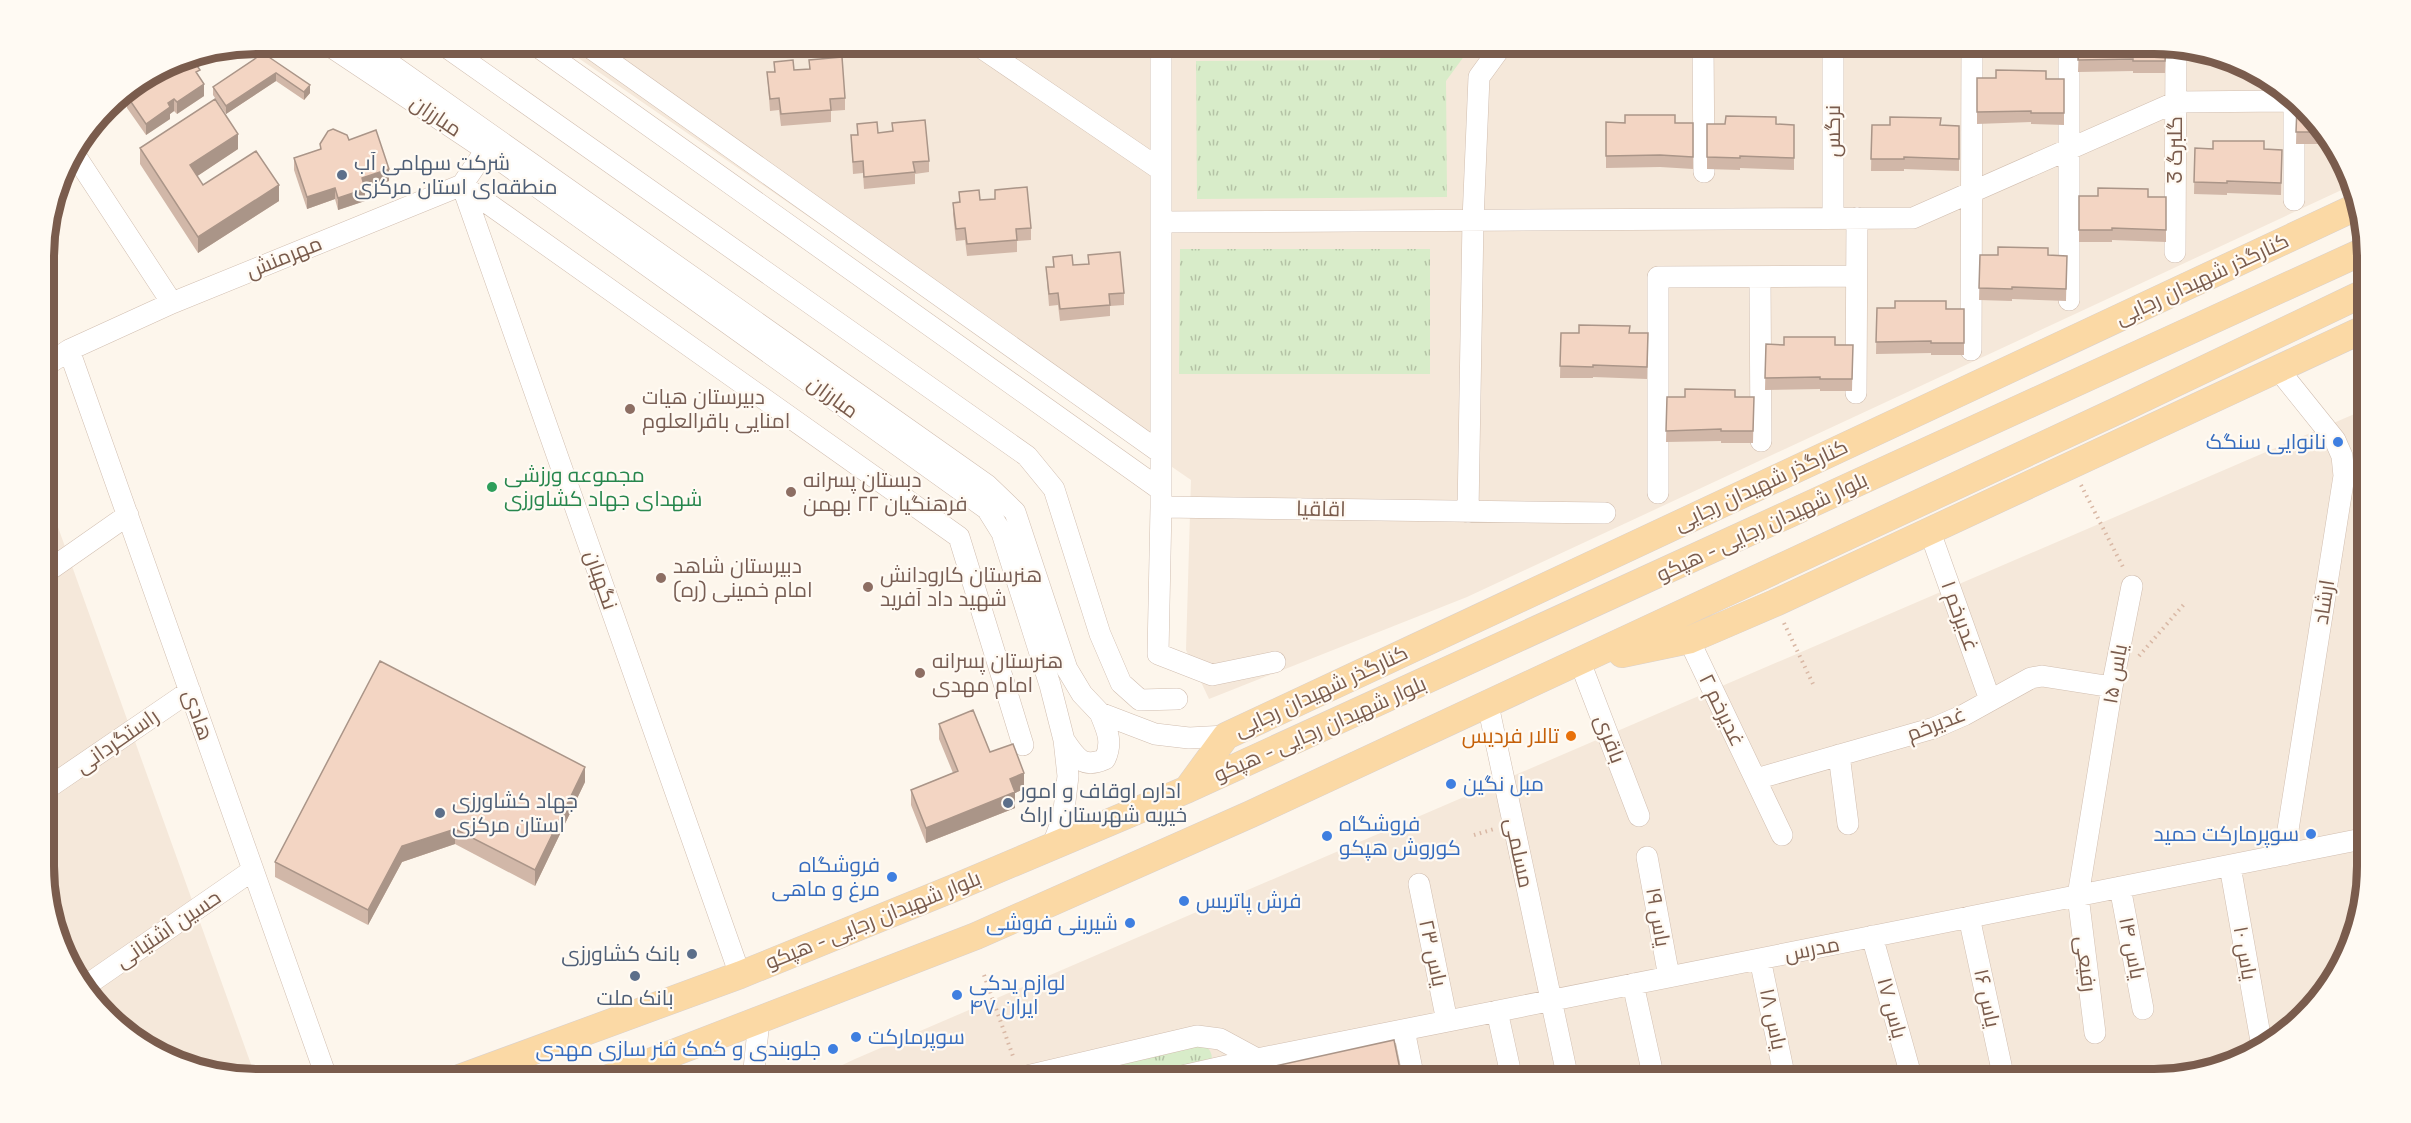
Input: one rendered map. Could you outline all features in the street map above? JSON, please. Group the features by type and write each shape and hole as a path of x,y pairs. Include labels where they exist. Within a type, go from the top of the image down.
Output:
{"main road":[{"name":"کنارگذر شهیدان رجایی","path":"1188,789 1226,736 2351,209"},
{"name":"بلوار شهیدان رجایی - هپکو","path":"484,1069 740,975 1188,789 2357,254"},
{"path":"632,1069 976,936 1251,814 2121,409 2357,296"},
{"path":"1580,662 1689,640 1930,532 2357,332"},
{"path":"2072,465 2121,409"}],"street":[{"name":"مبارزان","path":"342,54 486,150 987,509 1002,533 1050,685 1064,740 1068,776 1063,818 1052,847"},
{"name":"مبارزان","path":"376,54 987,485 1015,512 1067,669 1082,694 1100,713 1155,734 1189,738 1226,736"},
{"path":"456,54 1027,456 1054,489 1100,634 1121,683 1140,700 1177,699"},
{"path":"548,54 1166,501"},
{"path":"599,54 1161,453"},
{"path":"991,54 1161,171"},
{"path":"1161,54 1161,453 1166,501 1165,656 1212,675 1275,662"},
{"path":"1468,512 1473,220 1479,77 1496,54"},
{"path":"1703,54 1704,172"},
{"name":"نرگس","path":"1833,54 1833,218"},
{"path":"1971,350 1972,54"},
{"path":"2069,54 2069,300"},
{"name":"گلبرگ 3","path":"2175,252 2176,55"},
{"path":"1161,222 1913,218 2175,102 2283,100"},
{"path":"2294,110 2294,200"},
{"path":"486,150 462,185 958,537 1023,745"},
{"path":"79,161 172,303"},
{"name":"مهرمنش","path":"54,360 69,350 172,303 462,185"},
{"name":"نگهبان","path":"462,185 740,975"},
{"path":"1856,393 1857,218"},
{"path":"1658,493 1658,277 1856,276"},
{"path":"1760,277 1761,441"},
{"name":"هادی","path":"69,350 323,1069"},
{"name":"ارشاد","path":"2278,369 2335,440 2342,456 2344,476 2284,855"},
{"name":"اقاقیا","path":"1166,501 1468,512 1605,513"},
{"path":"54,567 128,515"},
{"name":"غدیرخم ۱","path":"1930,532 1990,700"},
{"name":"یاس ۱۵","path":"2078,896 2112,687 2132,586"},
{"name":"غدیرخم ۲","path":"1689,640 1782,835"},
{"name":"باقری","path":"1580,662 1639,816"},
{"name":"غدیرخم","path":"1756,779 1934,728 1964,715 2018,684 2042,676 2112,687"},
{"name":"راستگردانی","path":"54,784 190,691"},
{"name":"مسلمی","path":"1488,705 1566,1069"},
{"path":"1064,740 1075,756 1084,762 1094,764 1105,759 1111,747 1100,713"},
{"path":"1839,754 1848,824"},
{"name":"مدرس","path":"1258,1069 1404,1030 1447,1021 2357,840"},
{"name":"یاس ۱۹","path":"1647,857 1669,977"},
{"name":"یاس ۱۰","path":"2230,866 2261,1039"},
{"name":"حسین آشتیانی","path":"91,982 253,870"},
{"name":"یاس ۲۳","path":"1419,884 1447,1021"},
{"name":"یاس ۱۴","path":"2120,887 2143,1010"},
{"name":"رفیعی","path":"2078,896 2095,1033"},
{"name":"یاس ۱۶","path":"1969,917 2002,1069"},
{"name":"یاس ۱۷","path":"1872,936 1909,1069"},
{"name":"یاس ۱۸","path":"1760,959 1783,1069"},
{"path":"1633,984 1652,1069"},
{"path":"1497,1011 1510,1069"},
{"path":"754,1069 759,1020"},
{"path":"1404,1030 1412,1069"},
{"path":"1056,1069 1197,1036 1220,1039 1258,1069"}],"path":[{"path":"2072,465 2132,586"},
{"path":"1775,603 1813,684"},
{"path":"2112,687 2186,603"},
{"path":"984,975 1015,1069"}],"shaded area":[{"path":"573,54 2167,54 2207,61 2232,69 2278,96 2298,113 2315,133 2330,156 2345,188 1467,597 1209,699 1186,650 1191,480"},
{"path":"2357,413 2357,879 2353,906 2342,944 2323,979 2307,1000 2267,1035 2244,1048 2194,1065 2167,1069 834,1069"},
{"path":"54,516 252,1067 244,1069 204,1062 179,1054 155,1042 113,1010 96,990 69,944 61,919 54,866"}],"green space":[{"path":"1384,54 1466,54 1446,81 1447,197 1197,199 1196,61 1379,60"},
{"path":"1180,249 1430,249 1430,374 1179,374"},
{"path":"1196,1043 1207,1047 1212,1055 1210,1064 1203,1069 1085,1069"}],"building":[{"path":"258,54 264,54 310,85 304,92 276,73 226,106 213,87 256,58"},
{"path":"2078,54 2165,54 2165,61 2078,60"},
{"path":"842,57 845,98 830,99 831,110 781,114 779,98 770,99 767,72 775,72 774,62 793,60 794,70 810,69 809,60"},
{"path":"196,64 200,70 196,72 204,84 177,102 174,99 168,103 170,107 146,124 129,99 167,75"},
{"path":"1996,70 2046,71 2046,79 2064,79 2064,113 1977,112 1977,78 1996,78"},
{"path":"215,99 238,134 190,165 203,185 256,151 279,185 198,237 140,148"},
{"path":"2297,112 2314,132 2296,132"},
{"path":"1625,115 1675,115 1675,123 1693,123 1693,157 1606,156 1606,122 1625,123"},
{"path":"1726,116 1776,117 1776,124 1794,125 1794,158 1707,157 1707,124 1725,124"},
{"path":"1890,117 1941,118 1940,125 1959,126 1959,159 1904,157 1904,159 1871,159 1872,125 1890,125"},
{"path":"925,120 929,161 913,162 915,172 864,177 863,161 853,162 851,135 858,135 857,124 877,122 878,133 893,131 892,123"},
{"name":"شرکت سهامی آب منطقه‌ای استان مرکزی","path":"333,129 347,135 349,140 376,130 389,169 362,178 365,189 338,198 335,188 307,197 294,158 321,149 320,144 328,131"},
{"path":"2213,141 2264,141 2264,149 2282,150 2281,183 2194,182 2195,148 2213,149"},
{"path":"1027,187 1031,228 1016,229 1017,240 967,244 965,228 956,229 953,203 960,202 959,192 979,190 980,200 995,199 995,190"},
{"path":"2098,188 2148,189 2148,197 2166,197 2166,230 2112,228 2112,230 2079,230 2079,196 2098,196"},
{"path":"1998,247 2048,248 2048,255 2067,256 2066,289 1979,288 1980,255 1998,255"},
{"path":"1120,252 1124,293 1109,294 1110,305 1060,309 1058,293 1049,294 1046,267 1054,267 1053,257 1072,255 1073,265 1089,264 1088,255"},
{"path":"1895,301 1946,301 1946,309 1964,309 1964,343 1876,342 1877,308 1895,308"},
{"path":"1579,325 1630,326 1629,333 1648,333 1647,367 1560,366 1561,333 1579,333"},
{"path":"1784,337 1835,337 1835,345 1853,345 1852,379 1765,378 1766,344 1784,345"},
{"path":"1685,389 1735,390 1735,397 1754,397 1753,431 1721,431 1721,429 1666,431 1667,397 1685,397"},
{"name":"جهاد کشاورزی استان مرکزی","path":"380,661 585,767 535,870 455,829 402,846 368,910 275,862"},
{"path":"973,710 990,752 1013,744 1024,773 1010,779 1015,792 926,828 911,790 958,771 939,724"},
{"path":"1394,1040 1400,1069 1276,1069 1275,1066"}],"place":[{"name":"شرکت سهامی آب منطقه‌ای استان مرکزی","path":"342,175"},
{"name":"دبیرستان هیات امنایی باقرالعلوم","path":"630,409"},
{"name":"نانوایی سنگک","path":"2338,442"},
{"name":"مجموعه ورزشی شهدای جهاد کشاورزی","path":"492,487"},
{"name":"دبستان پسرانه فرهنگیان ۲۲ بهمن","path":"791,492"},
{"name":"دبیرستان شاهد امام خمینی (ره)","path":"661,578"},
{"name":"هنرستان کارودانش شهید داد آفرید","path":"868,587"},
{"name":"هنرستان پسرانه امام مهدی","path":"920,673"},
{"name":"تالار فردیس","path":"1571,736"},
{"name":"مبل نگین","path":"1451,784"},
{"name":"اداره اوقاف و امور خیریه شهرستان اراک","path":"1008,803"},
{"name":"جهاد کشاورزی استان مرکزی","path":"440,813"},
{"name":"سوپرمارکت حمید","path":"2311,834"},
{"name":"فروشگاه کوروش هپکو","path":"1327,836"},
{"name":"فروشگاه مرغ و ماهی","path":"892,877"},
{"name":"فرش پاتریس","path":"1184,901"},
{"name":"شیرینی فروشی","path":"1130,923"},
{"name":"بانک کشاورزی","path":"692,954"},
{"name":"بانک ملت","path":"635,976"},
{"name":"لوازم یدکی ایران ۴۷","path":"957,995"},
{"name":"سوپرمارکت","path":"856,1037"},
{"name":"جلوبندی و کمک فنر سازی مهدی","path":"833,1049"}]}
